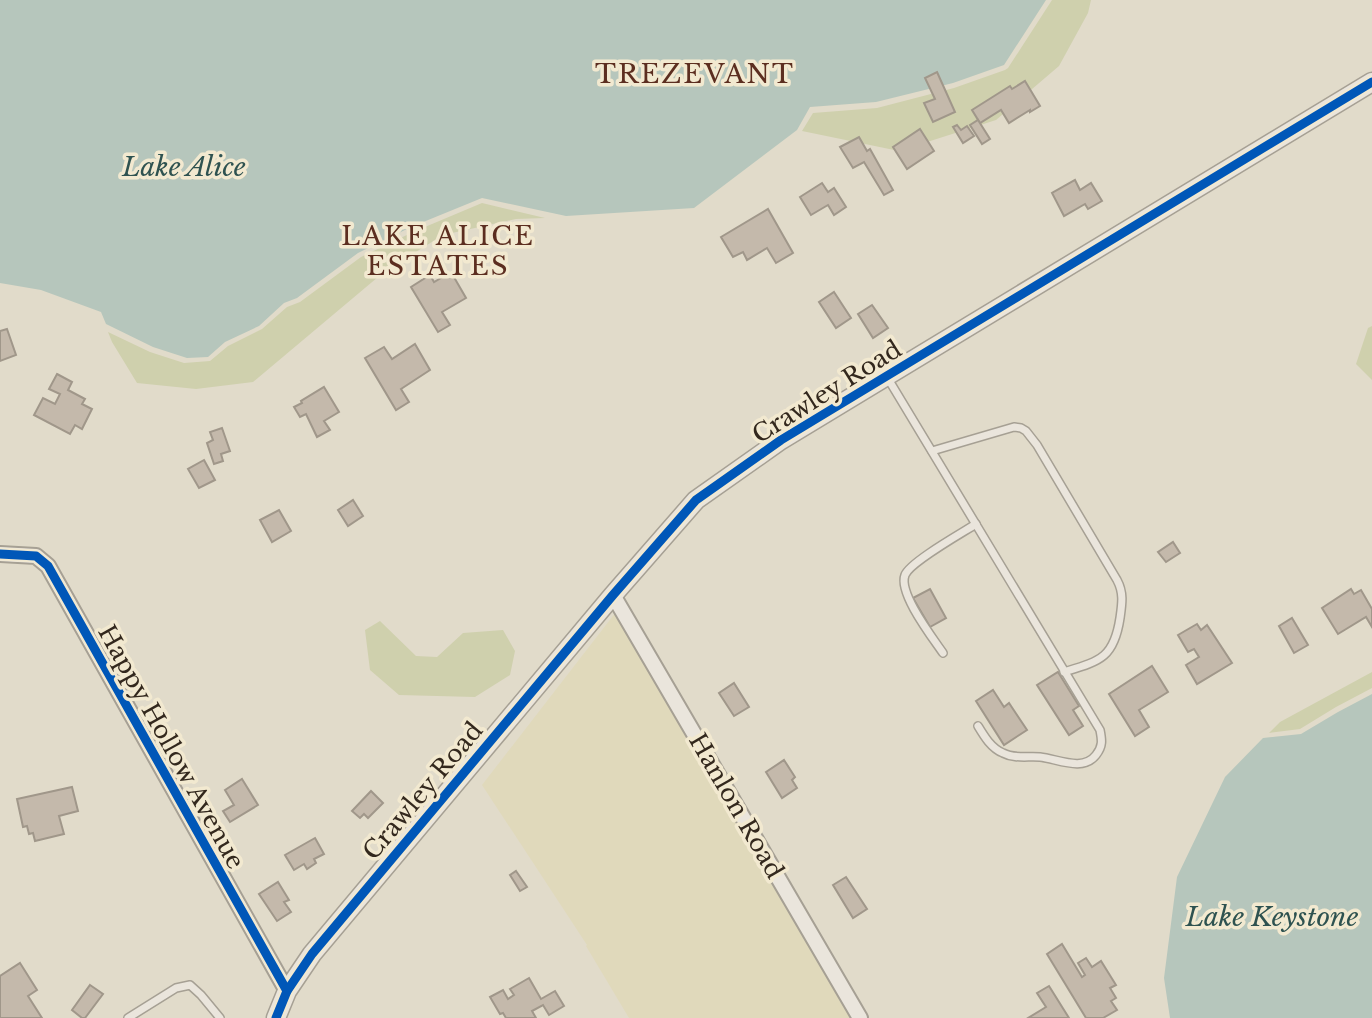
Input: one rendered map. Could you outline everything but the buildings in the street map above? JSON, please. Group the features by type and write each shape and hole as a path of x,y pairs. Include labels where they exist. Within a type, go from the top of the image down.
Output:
{"street":[{"name":"Crawley Road","path":"276,1018 287,991 312,954 696,500 781,440 1372,82"},
{"name":"Happy Hollow Avenue","path":"0,554 36,556 48,566 287,991"},
{"name":"Hanlon Road","path":"613,595 860,1018"}],"lane":[{"path":"887,377 1100,730 1102,743 1100,751 1093,759 1081,765 1038,757 1017,757 1003,754 991,745 978,726"},
{"path":"932,451 1006,429 1021,428 1037,445 1117,580 1123,597 1118,629 1110,650 1086,665 1064,672"},
{"path":"943,653 909,598 904,577 907,570 918,561 976,524"},
{"path":"128,1018 176,988 190,985 220,1018"}],"shaded area":[{"path":"616,612 852,1018 629,1018 587,945 482,785"}],"green space":[{"path":"1052,0 1091,0 1088,13 1059,66 996,120 899,151 802,131 813,113 877,108 954,88 1005,70"},
{"path":"482,203 545,218 516,219 443,235 384,272 253,382 196,389 137,383 108,332 150,352 184,363 210,361 228,346 262,329 287,307 300,302 361,257"},
{"path":"1372,326 1372,380 1356,364 1368,328"},
{"path":"380,621 416,656 437,657 463,633 503,630 515,651 510,675 475,697 399,695 370,670 365,630"},
{"path":"1372,672 1372,688 1300,729 1269,733 1280,722"}],"water":[{"name":"Lake Alice","path":"0,0 1046,0 1004,65 953,83 876,102 810,107 797,130 694,208 566,216 482,198 411,227 358,253 297,298 284,303 259,326 225,342 208,357 187,358 153,347 106,324 101,312 41,290 0,283"},
{"name":"Lake Keystone","path":"1372,694 1372,1018 1170,1018 1164,978 1177,877 1225,777 1263,738 1301,734"}],"cycle path":[{"path":"276,1018 287,991 312,954 696,500 781,440 1372,82"},
{"path":"0,554 36,556 48,566 287,991"}],"district":[{"name":"TREZEVANT","path":"695,74"},
{"name":"LAKE ALICE ESTATES","path":"438,251"}]}
